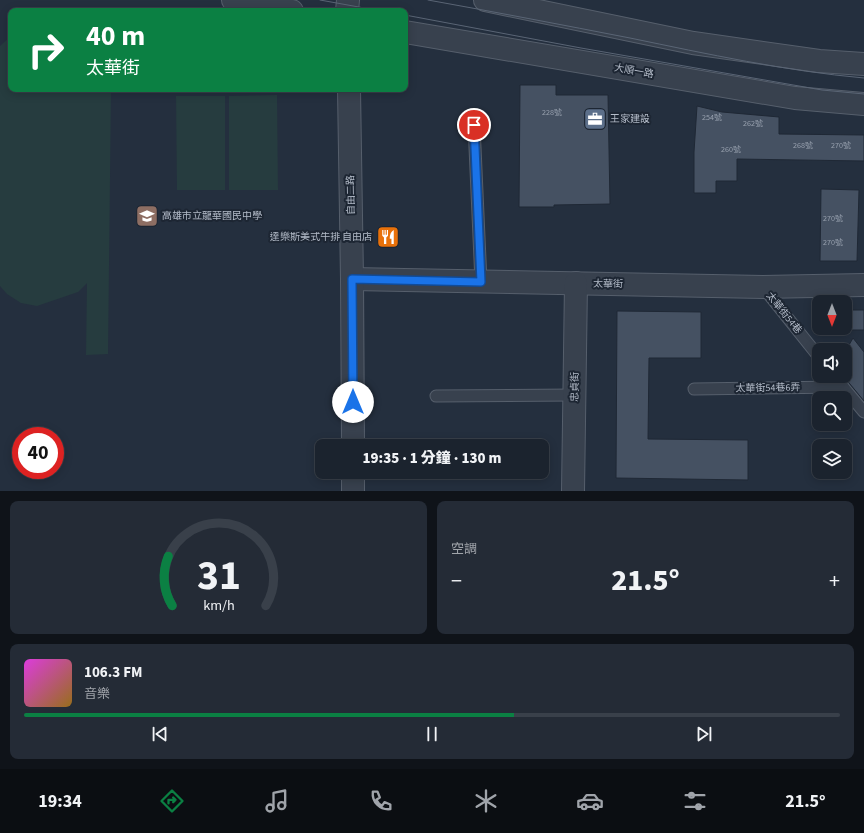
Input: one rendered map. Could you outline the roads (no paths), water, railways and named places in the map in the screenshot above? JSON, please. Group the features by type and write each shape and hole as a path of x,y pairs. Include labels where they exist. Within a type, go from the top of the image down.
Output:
{"street":[{"path":"233,0 276,8"},
{"path":"485,0 693,43 819,61 864,64"},
{"name":"大順一路","path":"408,33 795,98 864,104"},
{"name":"自由二路","path":"348,92 352,279 353,439"},
{"name":"太華街","path":"352,279 763,287 864,285"},
{"name":"忠貞街","path":"573,491 576,283"},
{"path":"353,479 353,491"}],"lane":[{"path":"474,125 481,282"},
{"name":"太華街54巷","path":"763,287 812,348"},
{"path":"840,383 864,412"},
{"name":"太華街54巷6弄","path":"694,389 843,387"},
{"path":"436,396 575,395"}],"tram line":[{"path":"320,0 364,8"},
{"path":"428,0 747,61 805,71 864,78"},
{"path":"408,16 581,48 822,90 864,94"}],"place":[{"name":"王家建設","path":"595,119"},
{"name":"高雄市立龍華國民中學","path":"147,216"},
{"name":"達樂斯美式牛排 自由店","path":"388,237"}]}
